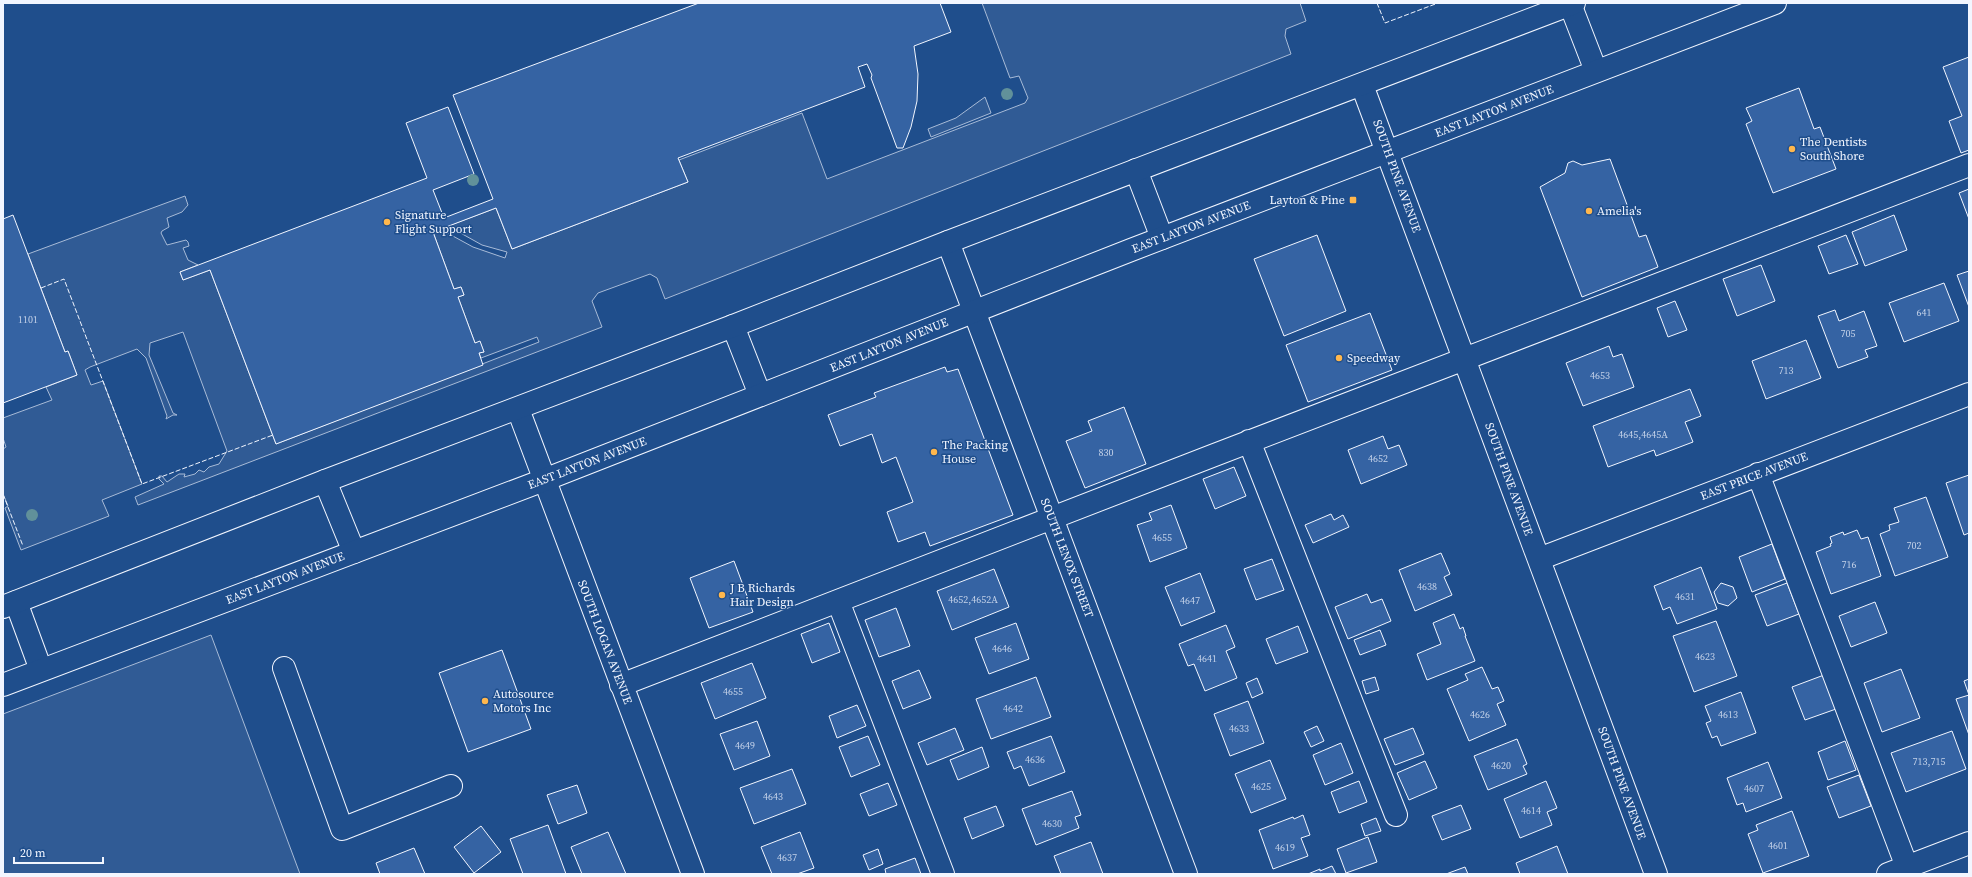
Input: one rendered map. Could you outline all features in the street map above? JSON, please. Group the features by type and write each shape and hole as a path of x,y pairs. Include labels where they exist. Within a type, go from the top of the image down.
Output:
{"main road":[{"name":"EAST LAYTON AVENUE","path":"3,685 544,480 1162,238 1775,3"},
{"path":"41,670 9,605 325,481 518,409 948,242 1572,4 1596,71"},
{"name":"SOUTH PINE AVENUE","path":"1362,85 1656,874"},
{"path":"622,685 1249,441 1465,360 1969,165"},
{"path":"1136,170 1162,238"},
{"name":"SOUTH LENOX STREET","path":"948,242 1186,874"},
{"path":"733,326 760,395"},
{"name":"EAST PRICE AVENUE","path":"1539,559 1969,394"},
{"name":"SOUTH LOGAN AVENUE","path":"518,409 693,874"},
{"path":"1249,441 1396,815"},
{"path":"1758,474 1897,870 1969,843"},
{"path":"325,481 354,552"},
{"path":"838,601 943,874"},
{"path":"284,668 342,829 451,786"}],"shaded area":[{"path":"982,3 1300,3 1306,21 1286,29 1285,36 1291,54 665,299 657,278 650,274 598,293 592,301 602,327 138,505 135,497 164,484 159,479 159,476 162,476 167,482 179,474 185,474 184,477 195,474 199,470 204,472 209,467 219,464 227,451 183,332 150,343 149,355 173,413 177,415 173,415 166,419 167,416 146,358 137,349 90,367 85,370 91,385 103,381 142,484 102,500 109,516 21,550 5,508 8,506 3,494 3,449 6,447 3,438 3,418 52,400 46,387 77,375 68,351 65,352 28,254 185,196 188,205 182,212 167,218 169,227 161,233 167,245 186,240 188,242 189,246 183,248 188,260 198,265 180,272 183,280 210,270 276,444 539,342 537,337 481,358 479,353 484,352 480,342 475,343 458,297 464,295 461,287 454,289 433,232 440,229 473,247 505,258 507,252 482,245 448,226 496,208 512,249 688,182 679,160 802,113 827,179 1025,103 1028,98 1019,76 1010,78"},
{"path":"985,97 991,113 931,137 928,129 956,118"},
{"path":"211,635 300,874 3,874 3,714"}],"building":[{"name":"Signature Flight Support","path":"699,3 940,3 951,32 914,46 918,74 917,101 911,127 903,148 897,148 867,64 858,67 865,87 678,158 688,182 512,249 496,208 433,232 454,289 461,287 464,295 458,297 475,343 480,341 484,352 479,353 483,365 276,444 210,270 183,280 180,272 427,178 406,123 448,107 474,174 433,190 444,218 493,199 453,95"},
{"path":"1969,57 1969,150 1961,153 1949,121 1962,116 1943,67"},
{"name":"The Dentists South Shore","path":"1799,88 1814,129 1820,127 1836,169 1773,193 1746,124 1752,121 1746,108"},
{"name":"Amelia's","path":"1610,159 1639,237 1646,235 1658,267 1582,297 1540,187 1565,173 1568,163 1573,161 1582,165"},
{"path":"1969,189 1969,219 1959,193"},
{"path":"13,215 65,352 68,351 77,375 3,403 3,219"},
{"path":"1894,215 1907,250 1865,266 1852,232"},
{"path":"1317,235 1346,311 1284,336 1254,259"},
{"path":"1846,235 1858,264 1829,274 1818,246"},
{"path":"1761,265 1775,301 1737,316 1723,279"},
{"path":"1969,271 1969,307 1957,275"},
{"path":"1944,283 1959,321 1904,342 1889,303"},
{"path":"1675,301 1687,330 1668,337 1657,308"},
{"path":"1835,310 1839,321 1864,311 1877,346 1865,350 1868,357 1838,368 1818,316"},
{"name":"Speedway","path":"1370,313 1392,370 1308,402 1286,345"},
{"path":"1806,340 1821,378 1766,399 1752,361"},
{"path":"1609,346 1613,357 1622,354 1634,387 1583,406 1566,363"},
{"name":"The Packing House","path":"945,367 947,372 958,369 1013,515 930,546 925,532 898,542 887,512 913,502 896,457 882,463 872,434 840,446 828,415 876,397 874,393"},
{"path":"1690,389 1701,416 1685,422 1693,442 1656,456 1654,450 1608,467 1593,426"},
{"path":"1124,407 1146,464 1085,488 1066,441 1092,431 1088,421"},
{"path":"1383,436 1388,449 1399,445 1407,465 1361,484 1348,450"},
{"path":"1234,467 1246,496 1215,509 1203,479"},
{"path":"1969,475 1969,533 1964,535 1946,483"},
{"path":"1926,497 1948,557 1895,576 1880,534 1890,530 1889,525 1899,522 1894,508"},
{"path":"1171,505 1187,548 1150,562 1137,525 1152,520 1149,513"},
{"path":"1331,514 1334,520 1343,515 1349,527 1313,543 1305,525"},
{"path":"1857,530 1861,539 1868,537 1881,576 1831,594 1816,552 1831,546 1830,544 1832,543 1830,537 1843,532 1844,535"},
{"path":"1772,544 1785,579 1752,592 1739,557"},
{"path":"1441,553 1450,574 1444,577 1452,595 1415,611 1399,570"},
{"path":"1272,559 1284,590 1256,600 1244,569"},
{"name":"J B Richards Hair Design","path":"734,561 753,612 709,628 690,578"},
{"path":"1701,567 1717,609 1677,624 1670,607 1663,610 1654,586"},
{"path":"994,569 1009,607 952,630 937,591"},
{"path":"1200,573 1215,612 1181,626 1165,587"},
{"path":"1721,583 1733,587 1737,598 1728,606 1718,603 1714,592"},
{"path":"1787,583 1799,614 1767,626 1755,595"},
{"path":"1367,594 1371,603 1382,599 1391,621 1348,639 1335,607"},
{"path":"1875,602 1887,633 1851,647 1839,616"},
{"path":"896,608 910,646 879,657 865,620"},
{"path":"1454,614 1460,629 1463,627 1475,661 1427,680 1417,654 1441,644 1433,623"},
{"path":"1716,621 1737,676 1694,692 1673,636"},
{"path":"829,623 840,652 812,663 801,634"},
{"path":"1016,623 1029,659 989,674 975,638"},
{"path":"1226,625 1235,647 1226,651 1237,678 1205,691 1194,664 1188,666 1179,644"},
{"path":"1298,626 1308,652 1276,664 1266,639"},
{"path":"1380,630 1386,645 1360,655 1354,640"},
{"name":"Autosource Motors Inc","path":"502,650 531,729 468,752 439,673"},
{"path":"752,663 766,698 715,719 701,683"},
{"path":"1482,667 1492,689 1498,687 1504,701 1497,704 1506,725 1469,741 1447,689 1468,680 1465,674"},
{"path":"1901,669 1920,718 1882,732 1864,683"},
{"path":"919,670 931,698 903,709 892,681"},
{"path":"1824,675 1836,709 1805,720 1792,687"},
{"path":"1036,677 1051,717 991,739 976,699"},
{"path":"1375,677 1379,690 1366,694 1362,681"},
{"path":"1257,678 1263,693 1252,698 1246,683"},
{"path":"1969,679 1969,695 1964,681"},
{"path":"1741,692 1756,733 1721,746 1717,736 1712,738 1706,723 1711,721 1705,706"},
{"path":"1969,695 1969,735 1956,699"},
{"path":"1248,701 1264,743 1230,756 1214,714"},
{"path":"857,705 866,726 837,738 829,716"},
{"path":"757,721 770,756 734,770 720,734"},
{"path":"1317,726 1324,741 1311,747 1304,732"},
{"path":"955,728 964,750 927,765 918,743"},
{"path":"1413,728 1424,754 1395,765 1384,739"},
{"path":"1952,731 1966,769 1906,792 1891,753"},
{"path":"868,736 880,765 851,777 839,747"},
{"path":"1051,736 1065,772 1029,786 1021,766 1014,769 1007,752"},
{"path":"1517,739 1527,764 1523,766 1527,774 1488,790 1474,756"},
{"path":"1845,741 1856,770 1828,780 1818,752"},
{"path":"1341,743 1353,773 1325,785 1313,755"},
{"path":"982,747 989,767 958,780 950,760"},
{"path":"1270,760 1286,799 1251,813 1235,774"},
{"path":"1425,761 1437,788 1409,800 1397,773"},
{"path":"1768,762 1782,798 1746,812 1743,803 1737,805 1727,778"},
{"path":"792,769 806,804 754,824 740,788"},
{"path":"1859,775 1871,806 1839,818 1827,787"},
{"path":"1359,781 1367,802 1339,813 1331,792"},
{"path":"1546,781 1557,808 1547,812 1552,825 1520,838 1504,799"},
{"path":"888,783 897,805 869,816 860,794"},
{"path":"577,785 587,813 558,824 547,795"},
{"path":"1072,791 1081,815 1075,817 1079,828 1036,845 1022,809"},
{"path":"1461,805 1471,829 1442,840 1432,816"},
{"path":"996,806 1004,826 972,839 964,818"},
{"path":"1792,811 1809,856 1763,873 1748,834 1758,830 1756,825"},
{"path":"1303,815 1310,835 1301,838 1308,856 1273,869 1259,830 1293,817 1294,819"},
{"path":"1376,818 1381,831 1365,836 1361,824"},
{"path":"548,825 566,874 523,874 510,839"},
{"path":"481,826 501,852 474,873 454,847"},
{"path":"608,832 626,874 582,874 571,847"},
{"path":"800,832 814,868 797,874 772,874 761,847"},
{"path":"1368,837 1377,862 1346,873 1337,849"},
{"path":"1091,842 1103,874 1061,874 1054,856"},
{"path":"1557,846 1568,874 1520,874 1516,863"},
{"path":"414,848 425,874 380,874 376,863"},
{"path":"878,849 883,864 869,870 863,855"},
{"path":"915,858 921,874 886,874 885,869"},
{"path":"1332,866 1336,874 1308,874 1320,869 1320,871"},
{"path":"1465,867 1468,874 1446,874"}],"fence":[{"path":"1377,3 1385,23 1438,3"},
{"path":"41,288 64,279 142,484 273,435"},
{"path":"3,494 23,546"}],"place":[{"name":"The Dentists South Shore","path":"1792,149"},
{"name":"Layton & Pine","path":"1353,200"},
{"name":"Amelia's","path":"1589,211"},
{"name":"Signature Flight Support","path":"387,222"},
{"name":"Speedway","path":"1339,358"},
{"name":"The Packing House","path":"934,452"},
{"name":"J B Richards Hair Design","path":"722,595"},
{"name":"Autosource Motors Inc","path":"485,701"}]}
